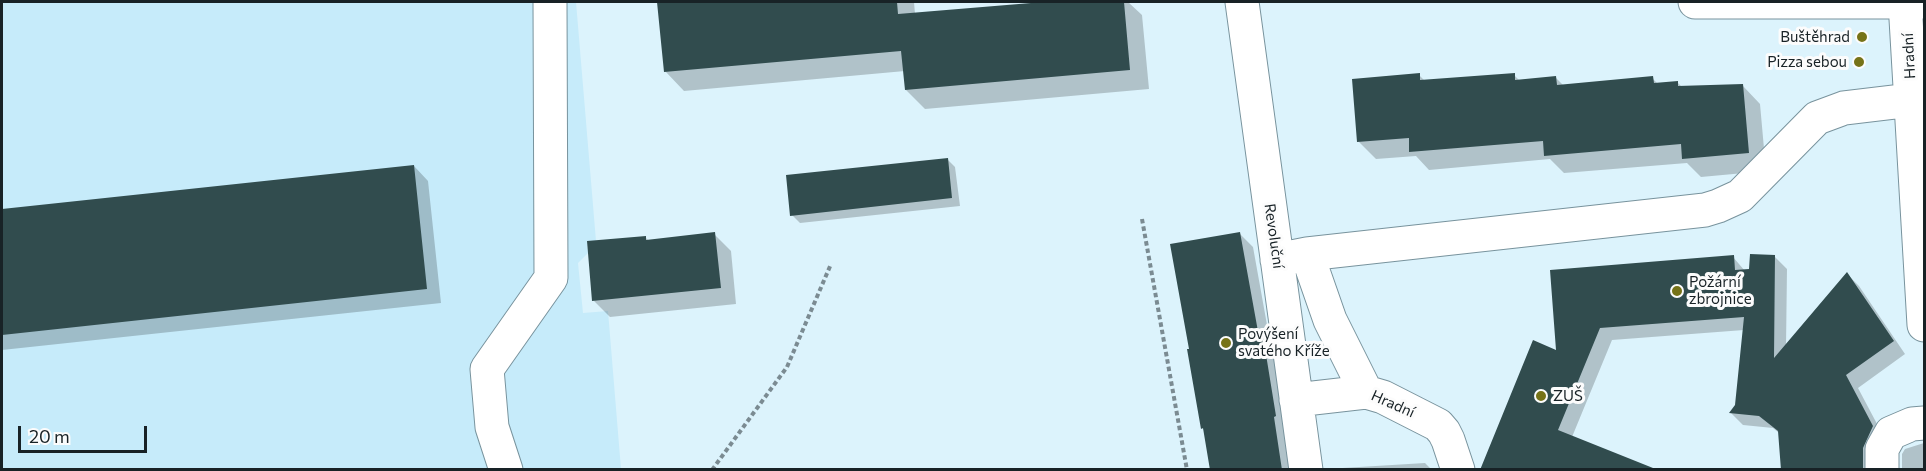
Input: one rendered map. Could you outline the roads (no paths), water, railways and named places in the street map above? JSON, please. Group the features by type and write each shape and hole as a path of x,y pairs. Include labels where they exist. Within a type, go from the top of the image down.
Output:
{"street":[{"path":"506,470 492,427 487,369 551,278 550,2"},
{"name":"Revoluční","path":"1242,2 1292,257 1296,399 1306,470"},
{"path":"1695,2 1924,2"},
{"name":"Hradní","path":"1905,2 1924,325"},
{"path":"1366,392 1330,320 1292,257 1705,210 1740,196 1816,118 1833,110 1911,100"},
{"name":"Hradní","path":"1296,399 1366,392 1383,397 1438,425 1448,440 1458,470"},
{"path":"1882,470 1882,449 1891,433 1912,424 1924,423"}],"place":[{"name":"Buštěhrad","path":"1862,37"},
{"name":"Pizza sebou","path":"1859,62"},
{"name":"Požární zbrojnice","path":"1677,291"},
{"name":"Povýšení svatého Kříže","path":"1226,343"},
{"name":"ZUŠ","path":"1541,396"}]}
